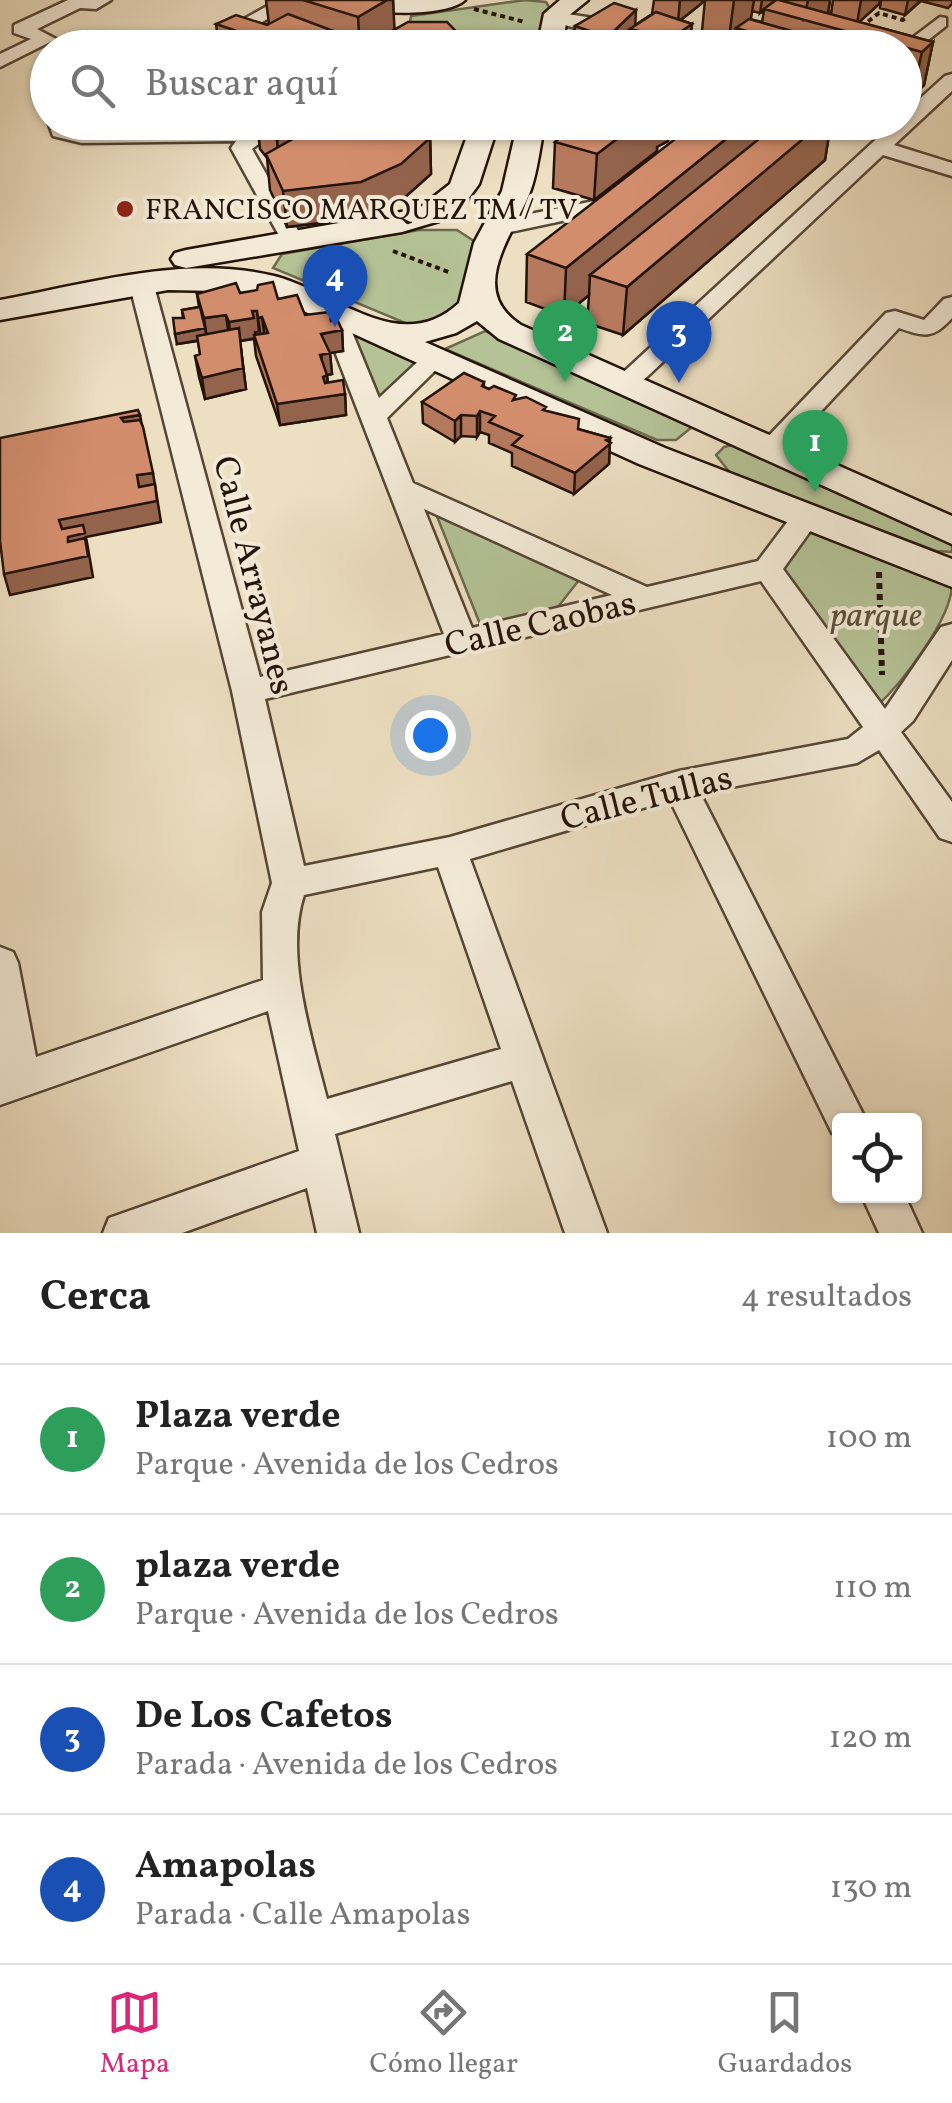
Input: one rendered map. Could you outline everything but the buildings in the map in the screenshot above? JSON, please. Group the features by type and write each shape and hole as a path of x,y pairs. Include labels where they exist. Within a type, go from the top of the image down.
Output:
{"street":[{"path":"30,33 21,30 78,2 90,5 102,0"},
{"path":"239,30 319,3 402,7 458,3"},
{"path":"319,3 391,30"},
{"path":"393,30 384,17 402,7"},
{"path":"555,18 613,30"},
{"path":"922,38 940,22"},
{"path":"0,61 30,47"},
{"path":"922,75 951,82"},
{"path":"922,109 951,82"},
{"path":"249,140 242,148 246,163 283,243"},
{"path":"392,228 454,199 462,189 480,140"},
{"path":"380,332 412,334 442,328 467,315 480,288 492,235 516,191 528,140"},
{"path":"624,384 888,140"},
{"path":"879,148 952,170"},
{"path":"0,290 344,232 444,223 492,235 601,206 632,182"},
{"path":"283,243 256,254 249,265 255,276 268,284 652,456 952,574"},
{"path":"0,310 142,286 218,278 268,284"},
{"name":"Calle Arrayanes","path":"142,286 248,691 290,883"},
{"path":"480,288 481,305 491,320 510,332 952,531"},
{"path":"770,450 895,318 928,330 952,304"},
{"path":"331,310 462,642"},
{"path":"373,417 436,358"},
{"path":"652,456 697,417"},
{"path":"401,488 644,598"},
{"path":"807,516 768,569 952,828"},
{"name":"Calle Caobas","path":"248,691 768,569"},
{"name":"Calle Tullas","path":"290,883 450,851 679,784 856,750 902,714 952,636"},
{"path":"679,784 843,1113"},
{"path":"450,851 586,1233"},
{"path":"290,883 280,912 282,990 338,1233"},
{"path":"0,964 10,1083 282,990"},
{"path":"314,1121 524,1060"},
{"path":"124,1233 322,1163"},
{"path":"886,1203 901,1233"}],"path":[{"path":"458,3 555,18"},
{"path":"858,30 879,13 904,20 913,12"},
{"path":"344,232 480,288"},
{"path":"878,542 883,731"}],"green space":[{"path":"525,0 546,2 555,17 552,30 418,30 409,27 411,16"},
{"path":"419,230 457,230 477,243 464,298 448,313 417,328 273,268 282,254"},
{"path":"355,330 422,360 375,407 348,338"},
{"path":"485,331 688,416 692,427 676,440 657,440 445,349"},
{"path":"741,443 952,537 952,552 936,551 731,474 716,455 724,447"},
{"path":"436,514 579,580 554,612 482,629"},
{"name":"parque","path":"811,529 952,584 944,615 934,632 911,667 875,708 780,574"}],"place":[{"name":"FRANCISCO MARQUEZ TM / TV","path":"125,209"},
{"name":"Amapolas","path":"335,327"},
{"name":"plaza verde","path":"565,382"},
{"name":"De Los Cafetos","path":"679,383"},
{"name":"Plaza verde","path":"815,492"}]}
